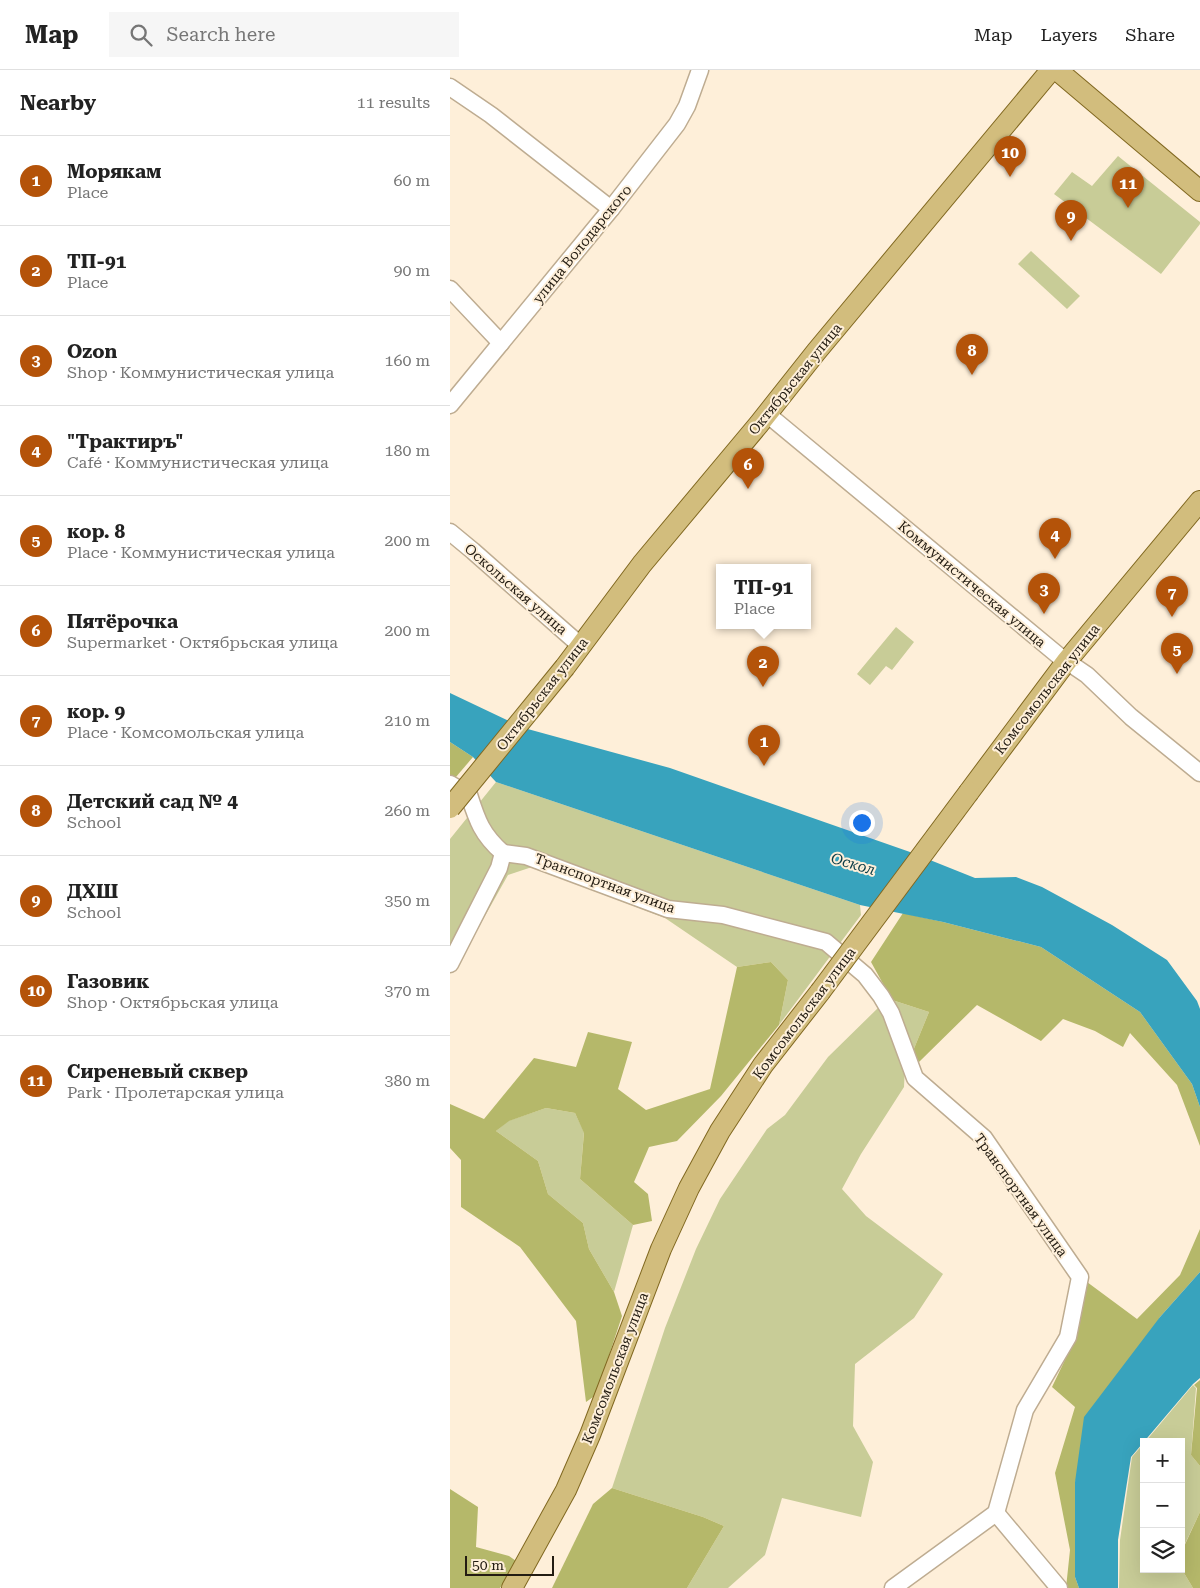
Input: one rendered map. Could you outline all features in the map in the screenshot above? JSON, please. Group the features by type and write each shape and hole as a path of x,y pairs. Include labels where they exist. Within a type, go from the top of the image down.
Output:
{"main road":[{"name":"Октябрьская улица","path":"450,808 565,667 642,564 1051,70"},
{"path":"1057,70 1200,191"},
{"name":"Комсомольская улица","path":"512,1588 566,1490 590,1435 661,1249 689,1188 720,1131 763,1065 820,992 1066,662 1200,501"}],"street":[{"name":"улица Володарского","path":"450,405 611,209 677,124 687,106 699,72"},
{"path":"450,87 491,115 611,209"},
{"path":"450,289 501,343"},
{"name":"Коммунистическая улица","path":"767,414 1066,662 1087,675 1131,717 1200,773"},
{"name":"Оскольская улица","path":"450,532 581,646"},
{"path":"450,784 469,795 479,823 491,843 503,852 499,868 450,964"},
{"name":"Транспортная улица","path":"503,852 526,856 668,909 723,915 826,942 865,975 891,1013 915,1078 984,1138 1080,1277 1068,1338 1025,1410 996,1513"},
{"path":"893,1588 996,1513 1059,1588"}],"green space":[{"path":"1118,156 1200,222 1161,274 1054,194 1072,172 1092,186"},
{"path":"1031,251 1080,296 1067,309 1018,264"},
{"path":"896,627 914,642 892,670 886,666 870,685 857,674"},
{"path":"450,742 473,757 450,784"},
{"path":"496,782 860,905 861,915 779,1025 788,980 771,962 737,967 665,918 532,867 508,875 463,955 450,954 450,839"},
{"path":"903,913 1041,947 1140,1012 1192,1084 1200,1107 1200,1146 1177,1085 1130,1033 1123,1047 1095,1031 1063,1019 1041,1041 977,1005 919,1062 913,1051 929,1012 892,1000 871,962"},
{"path":"771,962 788,980 779,1025 721,1096 677,1141 649,1147 634,1182 648,1194 652,1221 633,1225 580,1179 584,1133 575,1113 546,1108 509,1121 496,1131 538,1161 548,1194 583,1223 589,1249 614,1292 622,1316 596,1395 586,1402 576,1321 520,1247 461,1207 461,1160 450,1148 450,1104 484,1119 534,1058 576,1067 588,1032 632,1042 618,1089 646,1110 710,1089 737,967"},
{"path":"892,1000 929,1012 913,1051"},
{"path":"880,1006 905,1066 904,1087 861,1154 842,1189 866,1216 943,1274 914,1318 855,1364 853,1426 873,1462 861,1517 782,1498 765,1555 728,1588 687,1588 724,1526 703,1517 612,1488 665,1328 696,1249 720,1199 767,1129 785,1115 828,1057"},
{"path":"546,1108 575,1113 584,1132 580,1179 633,1225 614,1292 589,1249 583,1223 548,1194 538,1161 496,1131 508,1121"},
{"path":"1200,1229 1200,1272 1160,1317 1075,1482 1075,1577 1079,1588 1066,1588 1070,1550 1055,1473 1075,1407 1052,1387 1074,1341 1087,1282 1137,1319 1180,1275"},
{"path":"1200,1380 1200,1466 1191,1455 1197,1388 1194,1385"},
{"path":"1193,1385 1196,1388 1191,1455 1200,1466 1200,1512 1185,1544 1185,1438 1148,1438"},
{"path":"1140,1448 1140,1573 1184,1573 1193,1588 1119,1588 1120,1540 1132,1457"},
{"path":"612,1488 703,1517 724,1526 687,1588 552,1588 593,1504"},
{"path":"450,1489 478,1507 476,1547 509,1556 519,1563 500,1588 450,1588"},
{"path":"1200,1512 1200,1588 1193,1588 1184,1573 1185,1544"}],"water":[{"name":"Оскол","path":"450,693 524,728 670,768 910,852 975,878 1016,877 1042,887 1112,925 1167,960 1197,1001 1200,1009 1200,1107 1192,1084 1140,1012 1041,947 943,922 860,905 496,782 473,757 450,742"},
{"path":"1200,1272 1200,1378 1147,1438 1140,1438 1140,1446 1131,1457 1118,1540 1118,1588 1079,1588 1075,1577 1075,1482 1084,1417 1160,1317"}],"place":[{"name":"Газовик","path":"1010,177"},
{"name":"Сиреневый сквер","path":"1128,208"},
{"name":"ДХШ","path":"1071,241"},
{"name":"Детский сад № 4","path":"972,375"},
{"name":"Пятёрочка","path":"748,489"},
{"name":"\"Трактиръ\"","path":"1055,559"},
{"name":"Ozon","path":"1044,614"},
{"name":"кор. 9","path":"1172,617"},
{"name":"кор. 8","path":"1177,674"},
{"name":"ТП-91","path":"763,687"},
{"name":"Морякам","path":"764,766"}]}
